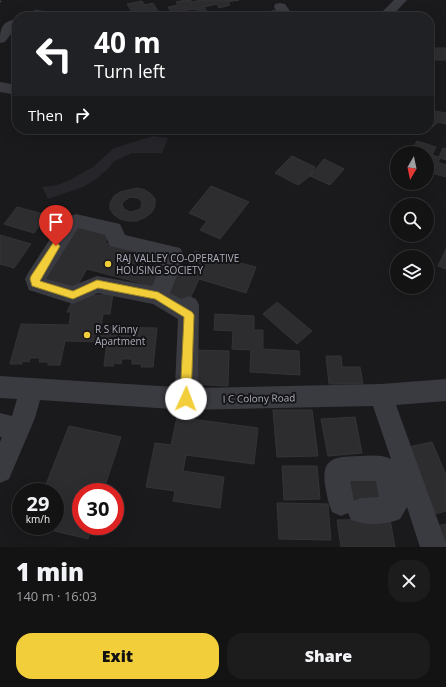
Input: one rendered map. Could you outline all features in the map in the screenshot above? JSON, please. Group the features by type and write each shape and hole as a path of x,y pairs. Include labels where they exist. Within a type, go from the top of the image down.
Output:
{"street":[{"path":"389,12 401,0"},
{"path":"0,39 10,24"},
{"path":"0,77 12,79"},
{"path":"0,87 12,89"},
{"path":"158,296 175,256 172,253 117,241 113,229 76,221 70,224 35,279 36,284 73,295 97,284 158,296 189,310 186,399"},
{"name":"I C Colony Road","path":"0,387 186,399 381,395 446,390"},
{"path":"0,470 9,427 32,390"},
{"path":"381,395 400,479 434,547"},
{"path":"383,468 400,479 394,506 391,510 351,507 336,473 341,469 383,468"}],"shaded area":[{"path":"153,136 168,138 162,153 132,153 113,162 109,168 96,179 83,187 48,199 42,187 57,185 70,180 93,167 114,148"}],"building":[{"path":"185,0 190,0 192,2 201,0 239,0 228,2 230,5 219,8 217,4 204,7 207,12 197,12 195,9 181,11 182,12 171,12 168,7 178,5 176,2"},
{"path":"142,1 145,5 153,3 158,12 132,12 127,4"},
{"path":"279,9 281,12 268,12"},
{"path":"35,10 47,12 34,12"},
{"path":"434,48 446,48 446,60 434,60"},
{"path":"434,110 446,113 446,124 438,122 434,126"},
{"path":"417,141 433,146 414,146"},
{"path":"443,148 446,149 446,160 440,158 438,162 446,165 446,177 434,174 436,163 434,162 434,156 439,157"},
{"path":"292,156 315,167 310,176 298,185 275,173"},
{"path":"324,159 344,169 330,185 310,176"},
{"path":"211,186 249,202 220,239 200,230 207,221 189,213"},
{"path":"137,188 145,190 155,199 155,206 152,212 146,217 137,221 120,219 114,215 110,209 110,203 114,196 120,192","holes":["130,197 138,198 142,202 141,208 130,212 124,209 122,204 124,201"]},
{"path":"17,207 47,215 34,233 4,224"},
{"name":"RAJ VALLEY CO-OPERATIVE HOUSING SOCIETY","path":"74,225 109,233 105,243 169,258 156,287 87,269 74,291 39,280"},
{"path":"0,235 31,244 14,268 0,264"},
{"path":"446,249 446,269 438,266"},
{"path":"195,251 256,267 246,293 199,279 189,301 163,293 176,266 187,269"},
{"name":"R S Kinny Apartment","path":"113,294 110,314 103,314 101,327 157,328 153,367 141,367 142,364 132,364 132,359 122,359 121,364 114,363 113,366 104,366 107,342 65,341 60,365 48,365 48,362 39,362 40,358 30,358 29,362 22,361 22,364 10,364 21,324 69,325 71,312 67,312 74,297"},
{"path":"277,302 312,331 297,344 263,314"},
{"path":"215,314 254,316 254,330 263,330 263,349 299,351 300,375 250,372 251,350 232,349 233,331 214,330"},
{"path":"194,350 229,351 228,386 192,384"},
{"path":"326,356 341,356 342,367 360,367 363,384 329,384"},
{"path":"273,410 312,410 318,456 277,457"},
{"path":"177,417 258,428 254,464 186,455 183,471 224,477 220,508 173,501 175,491 146,487 155,443 171,445"},
{"path":"355,417 362,453 328,456 321,419"},
{"path":"69,426 121,437 106,483 72,483 72,535 89,535 88,539 64,533 64,483 47,483"},
{"path":"432,442 446,475 446,511 435,514 408,447"},
{"path":"282,466 317,466 320,499 284,500"},
{"path":"383,471 389,505 344,506 339,473"},
{"path":"277,503 328,504 331,540 279,539"},
{"path":"390,519 395,547 341,547 337,520"},
{"path":"446,524 446,547 437,526"}],"place":[{"name":"RAJ VALLEY CO-OPERATIVE HOUSING SOCIETY","path":"108,264"},
{"name":"R S Kinny Apartment","path":"87,335"}],"route":[{"path":"56,246 35,279 36,284 73,295 90,285 97,284 158,296 189,315 186,399"}]}
